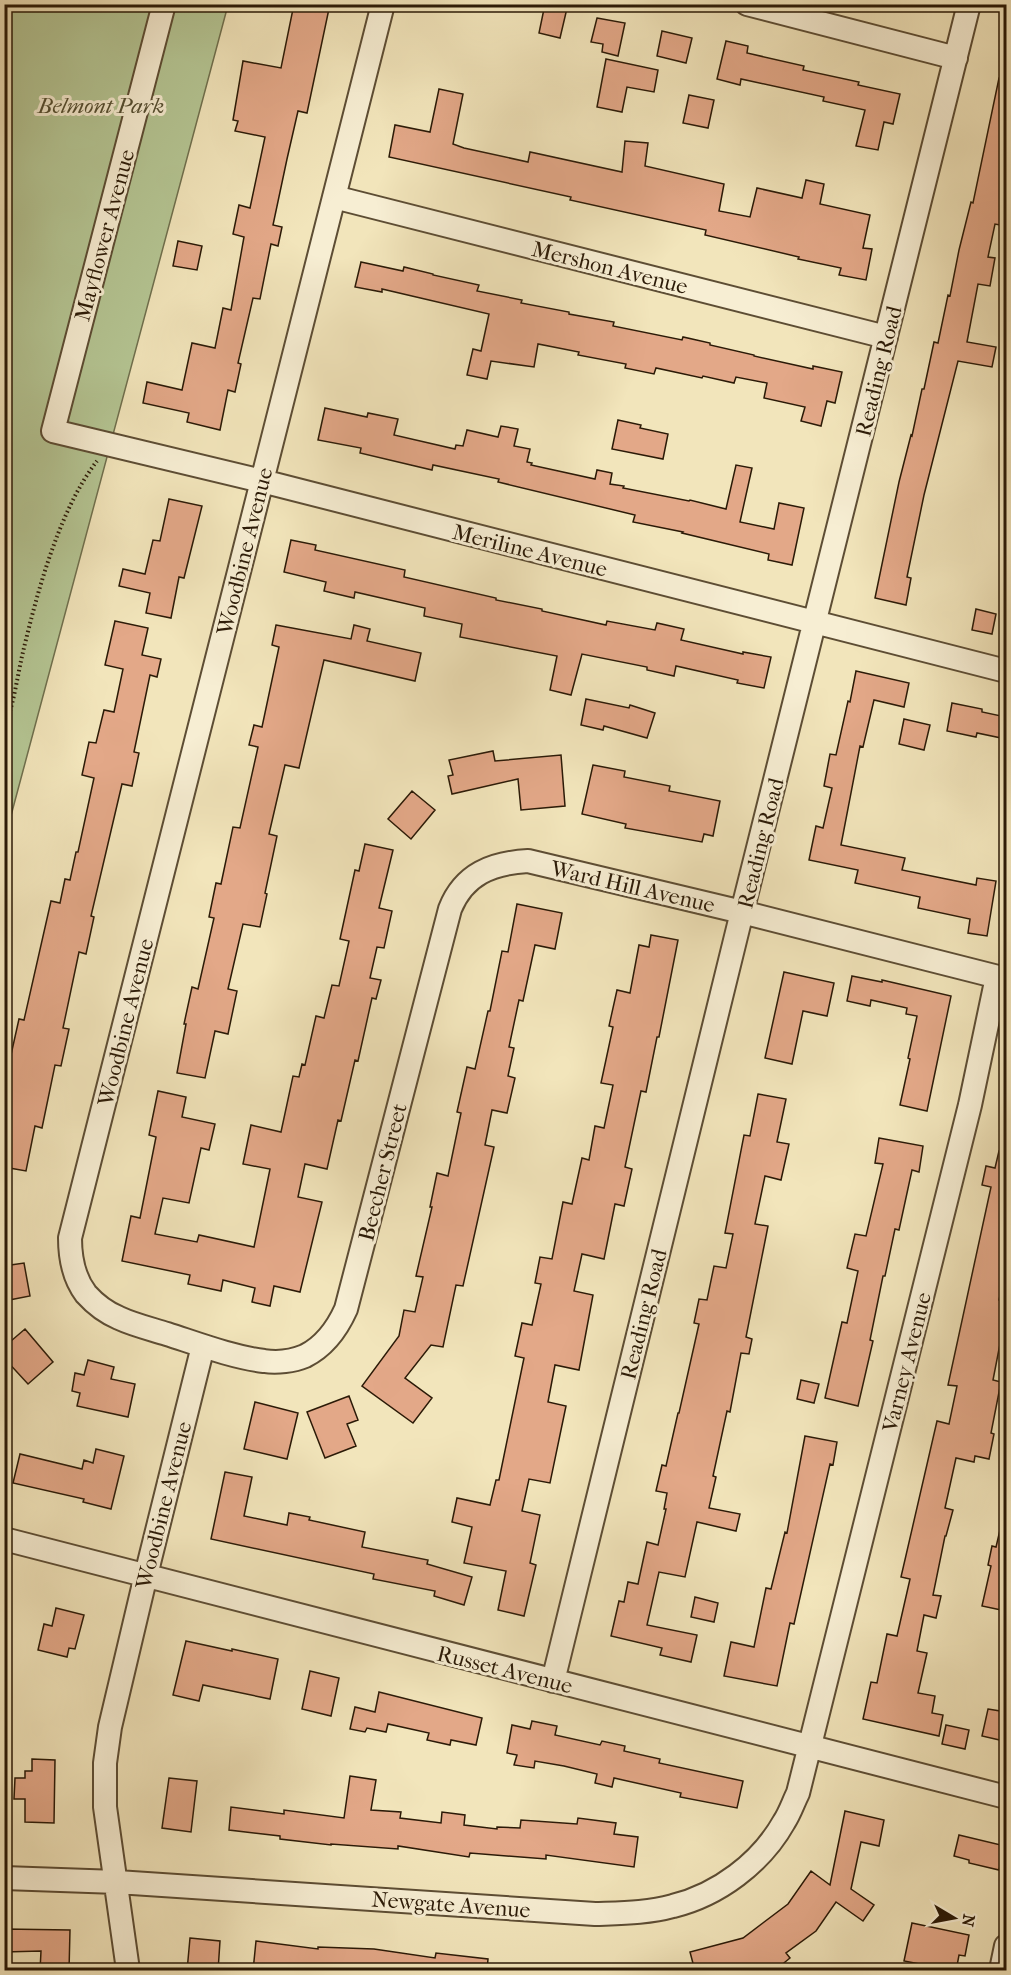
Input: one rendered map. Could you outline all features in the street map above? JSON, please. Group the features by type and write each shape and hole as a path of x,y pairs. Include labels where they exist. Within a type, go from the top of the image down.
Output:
{"street":[{"name":"Mayflower Avenue","path":"53,431 164,4"},
{"name":"Woodbine Avenue","path":"129,1971 105,1808 105,1763 110,1727 203,1346 103,1310 86,1294 76,1276 70,1258 70,1238 383,4"},
{"path":"747,4 956,58"},
{"name":"Reading Road","path":"553,1681 969,4"},
{"name":"Mershon Avenue","path":"334,197 886,337"},
{"name":"Meriline Avenue","path":"53,431 1006,671"},
{"name":"Ward Hill Avenue","path":"472,878 487,868 506,862 528,861 1002,978"},
{"name":"Beecher Street","path":"203,1346 264,1361 284,1362 303,1356 322,1346 338,1327 346,1309 450,909 463,886 472,878"},
{"name":"Varney Avenue","path":"810,1746 1002,978"},
{"name":"Russet Avenue","path":"4,1539 1006,1797"},
{"name":"Newgate Avenue","path":"4,1878 117,1882 595,1914 672,1907 696,1899 728,1882 750,1865 769,1845 784,1822 798,1793 810,1746"},
{"path":"1001,1971 1006,1946"}],"path":[{"path":"4,728 26,638 60,528 86,475 109,444"}],"green space":[{"name":"Belmont Park","path":"5,5 228,5 5,838"}],"building":[{"path":"294,4 330,4 307,113 298,111 287,159 273,225 282,227 278,246 271,244 260,299 253,298 238,363 241,364 235,392 228,390 220,430 187,422 189,413 143,403 147,382 182,390 192,343 215,348 223,308 231,310 244,237 233,234 239,205 250,208 265,137 235,131 238,121 233,120 243,61 281,68"},
{"path":"545,4 568,4 560,38 539,33"},
{"path":"597,18 625,23 618,56 602,52 603,44 591,42"},
{"path":"662,31 692,38 686,63 657,56"},
{"path":"726,41 748,46 747,53 804,66 803,70 859,82 858,85 900,94 893,124 884,122 878,150 856,146 865,110 823,101 824,97 741,79 740,85 717,79"},
{"path":"606,59 658,70 654,92 627,87 622,112 597,107"},
{"path":"999,78 1006,79 1006,175 1002,199 1006,200 1006,226 995,224 988,257 995,258 990,286 978,284 967,342 996,347 992,367 958,361 924,495 907,577 911,578 906,605 875,598 899,482 922,389 924,389 934,342 938,343 971,202 973,203"},
{"path":"439,89 463,94 453,144 528,162 530,152 622,172 625,141 648,143 645,166 724,184 719,211 750,217 757,188 802,198 806,180 824,184 820,204 870,215 863,248 872,249 866,280 839,275 841,268 705,235 706,230 570,200 571,197 389,157 395,125 430,132"},
{"path":"689,95 714,100 708,128 683,123"},
{"path":"178,241 202,246 197,270 173,266"},
{"path":"361,262 403,271 404,267 479,285 477,291 522,300 521,303 569,312 569,314 614,322 613,326 682,340 683,337 813,369 813,366 842,372 835,403 827,401 821,426 801,421 805,407 764,398 767,383 736,377 734,383 656,368 654,374 625,368 626,364 578,355 579,352 538,344 534,367 491,361 487,379 467,375 473,349 481,351 489,314 382,289 382,292 355,287"},
{"path":"325,408 367,417 368,413 398,419 394,435 455,449 456,445 463,446 467,430 498,437 501,426 518,429 514,446 530,449 527,462 532,463 531,465 595,479 597,470 612,473 610,484 726,509 736,465 752,468 740,522 774,529 779,503 804,508 792,565 768,560 769,554 633,522 635,515 498,482 499,479 433,465 432,470 360,453 361,448 318,440"},
{"path":"618,420 668,434 663,459 612,449"},
{"path":"169,499 202,506 184,578 179,577 171,618 146,613 150,593 119,586 123,569 145,574 153,540 160,541"},
{"path":"291,540 316,545 315,550 405,570 404,577 542,609 542,611 606,625 607,621 655,630 657,623 684,629 681,640 743,654 743,652 771,657 764,688 676,666 674,676 647,670 647,667 582,654 571,695 550,690 557,656 460,637 462,624 424,616 425,608 355,592 354,598 324,591 326,582 284,572"},
{"path":"976,609 996,614 992,634 972,630"},
{"path":"115,621 148,628 142,655 161,659 157,677 150,675 134,752 139,753 132,786 122,784 91,916 94,917 86,954 79,952 63,1028 69,1029 61,1066 55,1065 42,1128 35,1126 26,1171 4,1167 4,1086 19,1019 24,1020 51,901 60,903 65,879 70,880 76,852 78,852 94,778 82,775 89,742 96,743 104,710 114,712 123,669 105,665"},
{"path":"276,625 351,639 354,625 370,629 367,641 421,653 415,681 324,660 299,768 285,765 269,834 277,836 260,927 243,924 228,989 237,991 228,1034 215,1031 205,1078 177,1073 192,987 198,989 214,918 209,917 216,883 221,884 233,827 240,828 258,747 249,745 254,725 262,727 279,647 272,645"},
{"path":"856,671 909,683 904,707 874,700 863,747 860,746 841,845 905,858 902,870 976,885 977,878 996,881 987,936 968,933 970,919 918,908 920,897 855,883 858,870 809,860 816,826 823,828 832,788 824,786 830,754 836,755"},
{"path":"586,699 629,708 630,705 655,713 647,738 604,726 603,730 581,725"},
{"path":"952,703 1006,717 1006,739 977,733 976,737 947,731"},
{"path":"904,719 930,725 924,750 899,744"},
{"path":"493,751 495,761 561,755 565,806 521,810 518,779 452,794 448,776 453,775 449,760"},
{"path":"593,765 625,771 624,777 670,786 669,791 720,801 713,836 704,834 702,842 625,828 626,824 582,814"},
{"path":"412,791 435,810 411,839 388,819"},
{"path":"365,844 393,850 379,908 392,911 384,948 377,947 370,978 381,980 376,999 372,998 358,1061 355,1060 327,1169 305,1164 298,1197 322,1202 300,1292 274,1286 270,1306 252,1302 255,1288 223,1280 221,1291 188,1284 190,1275 122,1261 131,1216 140,1218 156,1137 149,1135 158,1091 186,1097 182,1117 215,1124 209,1150 201,1148 189,1203 163,1198 155,1234 197,1242 199,1235 254,1247 270,1169 243,1164 251,1125 281,1132 293,1076 299,1077 302,1064 305,1065 316,1016 324,1018 332,985 339,986 349,941 340,939 355,870 359,871"},
{"path":"517,904 562,913 555,949 535,945 523,1001 519,1000 509,1047 514,1048 508,1076 515,1078 507,1113 492,1110 485,1145 494,1147 463,1286 456,1285 443,1347 431,1345 405,1378 432,1398 413,1423 362,1386 399,1336 404,1310 415,1312 423,1277 416,1276 432,1207 430,1207 437,1173 448,1176 461,1113 457,1112 467,1067 475,1069 502,951 508,952"},
{"path":"651,935 678,940 659,1037 657,1037 646,1092 641,1091 625,1167 632,1169 624,1206 615,1204 604,1259 582,1254 574,1291 593,1295 579,1370 555,1365 548,1402 566,1406 550,1483 529,1479 522,1511 540,1515 530,1563 536,1565 524,1616 498,1610 506,1571 464,1563 472,1527 452,1522 457,1498 490,1505 496,1480 499,1480 524,1358 515,1356 522,1323 532,1325 541,1284 535,1283 540,1257 552,1259 563,1202 572,1204 582,1158 589,1160 595,1126 604,1128 613,1085 601,1083 613,1027 609,1026 617,990 630,993 639,945 649,947"},
{"path":"784,972 834,983 827,1016 803,1011 792,1064 765,1058"},
{"path":"852,976 882,982 882,980 951,996 927,1111 900,1105 917,1016 906,1014 907,1008 871,1000 870,1006 847,1001"},
{"path":"758,1094 786,1099 777,1142 789,1144 781,1180 765,1176 755,1224 768,1226 746,1337 752,1339 749,1354 741,1353 730,1412 727,1411 713,1476 716,1477 709,1508 740,1514 736,1531 697,1522 685,1577 659,1572 647,1625 697,1635 691,1662 660,1655 662,1648 611,1636 619,1601 624,1602 628,1582 638,1584 647,1542 658,1545 667,1493 656,1491 662,1465 666,1466 699,1324 694,1323 699,1299 707,1300 714,1266 726,1268 733,1234 725,1233 744,1135 750,1136"},
{"path":"879,1138 923,1146 919,1172 912,1170 899,1230 895,1229 885,1276 883,1276 870,1340 873,1341 858,1406 825,1398 842,1322 847,1323 858,1271 847,1268 855,1234 866,1236 883,1164 875,1163"},
{"path":"999,1151 1006,1151 1006,1268 999,1300 1006,1302 1006,1313 993,1380 1001,1382 991,1433 994,1434 989,1459 975,1456 974,1462 956,1458 945,1508 953,1510 945,1536 933,1595 941,1596 936,1618 924,1615 917,1651 927,1653 918,1693 935,1696 932,1713 943,1715 939,1736 863,1719 871,1682 877,1683 887,1634 897,1636 910,1579 901,1577 937,1421 949,1424 957,1386 948,1385 991,1187 982,1185 986,1166 995,1168"},
{"path":"24,1263 30,1296 4,1301 4,1266"},
{"path":"25,1329 53,1362 28,1384 4,1358 4,1347"},
{"path":"88,1360 114,1367 111,1379 135,1384 128,1417 77,1406 80,1393 72,1391 75,1373 84,1375"},
{"path":"801,1380 819,1384 814,1403 797,1399"},
{"path":"349,1396 358,1420 347,1424 356,1446 325,1458 307,1412"},
{"path":"255,1402 298,1413 287,1459 244,1449"},
{"path":"805,1436 837,1442 794,1624 790,1623 777,1686 724,1676 731,1642 754,1647 766,1588 771,1589 785,1532 787,1533"},
{"path":"96,1449 124,1456 111,1509 83,1502 84,1499 13,1483 20,1454 82,1469 84,1460 93,1463"},
{"path":"225,1472 252,1477 244,1516 287,1525 289,1513 310,1517 309,1520 365,1532 362,1547 428,1560 427,1564 472,1577 464,1605 434,1596 435,1591 373,1579 374,1574 211,1539"},
{"path":"1000,1530 1006,1531 1006,1611 982,1606 991,1566 988,1565 992,1546 996,1547"},
{"path":"695,1597 718,1603 714,1622 691,1617"},
{"path":"56,1608 84,1615 75,1649 69,1648 67,1657 38,1650 44,1624 52,1626"},
{"path":"186,1641 278,1659 270,1699 203,1685 199,1701 173,1695"},
{"path":"310,1671 339,1678 331,1716 302,1709"},
{"path":"379,1692 482,1718 476,1745 451,1740 450,1745 427,1740 429,1733 388,1724 386,1732 367,1728 365,1732 350,1729 355,1707 375,1712"},
{"path":"988,1709 1006,1712 1004,1741 982,1736"},
{"path":"532,1721 557,1726 555,1735 600,1745 602,1741 625,1746 624,1751 660,1759 659,1763 743,1781 737,1808 680,1797 681,1793 614,1778 612,1787 595,1783 597,1774 564,1766 535,1761 534,1768 514,1765 517,1755 507,1753 512,1725 530,1729"},
{"path":"946,1725 969,1730 965,1749 942,1744"},
{"path":"32,1759 55,1760 54,1823 25,1822 25,1799 14,1799 15,1778 25,1778 25,1771 32,1771"},
{"path":"350,1776 376,1780 371,1810 401,1812 400,1818 441,1823 442,1812 465,1815 464,1825 497,1829 497,1827 520,1828 521,1820 577,1824 578,1818 616,1823 614,1834 638,1837 634,1867 546,1855 546,1859 470,1853 469,1857 398,1846 398,1849 331,1845 229,1830 231,1807 284,1814 284,1810 344,1818"},
{"path":"169,1778 197,1781 191,1832 162,1828"},
{"path":"845,1811 884,1820 879,1846 861,1842 851,1889 874,1905 863,1921 836,1902 816,1931 786,1953 790,1958 774,1971 695,1971 690,1952 743,1938 788,1904 811,1871 830,1885"},
{"path":"959,1835 1005,1846 999,1870 969,1863 969,1860 954,1856"},
{"path":"912,1923 969,1935 965,1956 959,1955 956,1971 904,1961"},
{"path":"4,1929 70,1930 69,1971 40,1971 41,1951 4,1952"},
{"path":"190,1938 220,1941 218,1971 187,1971"},
{"path":"256,1941 318,1949 318,1947 374,1949 435,1958 436,1953 488,1959 487,1971 253,1971"}]}
